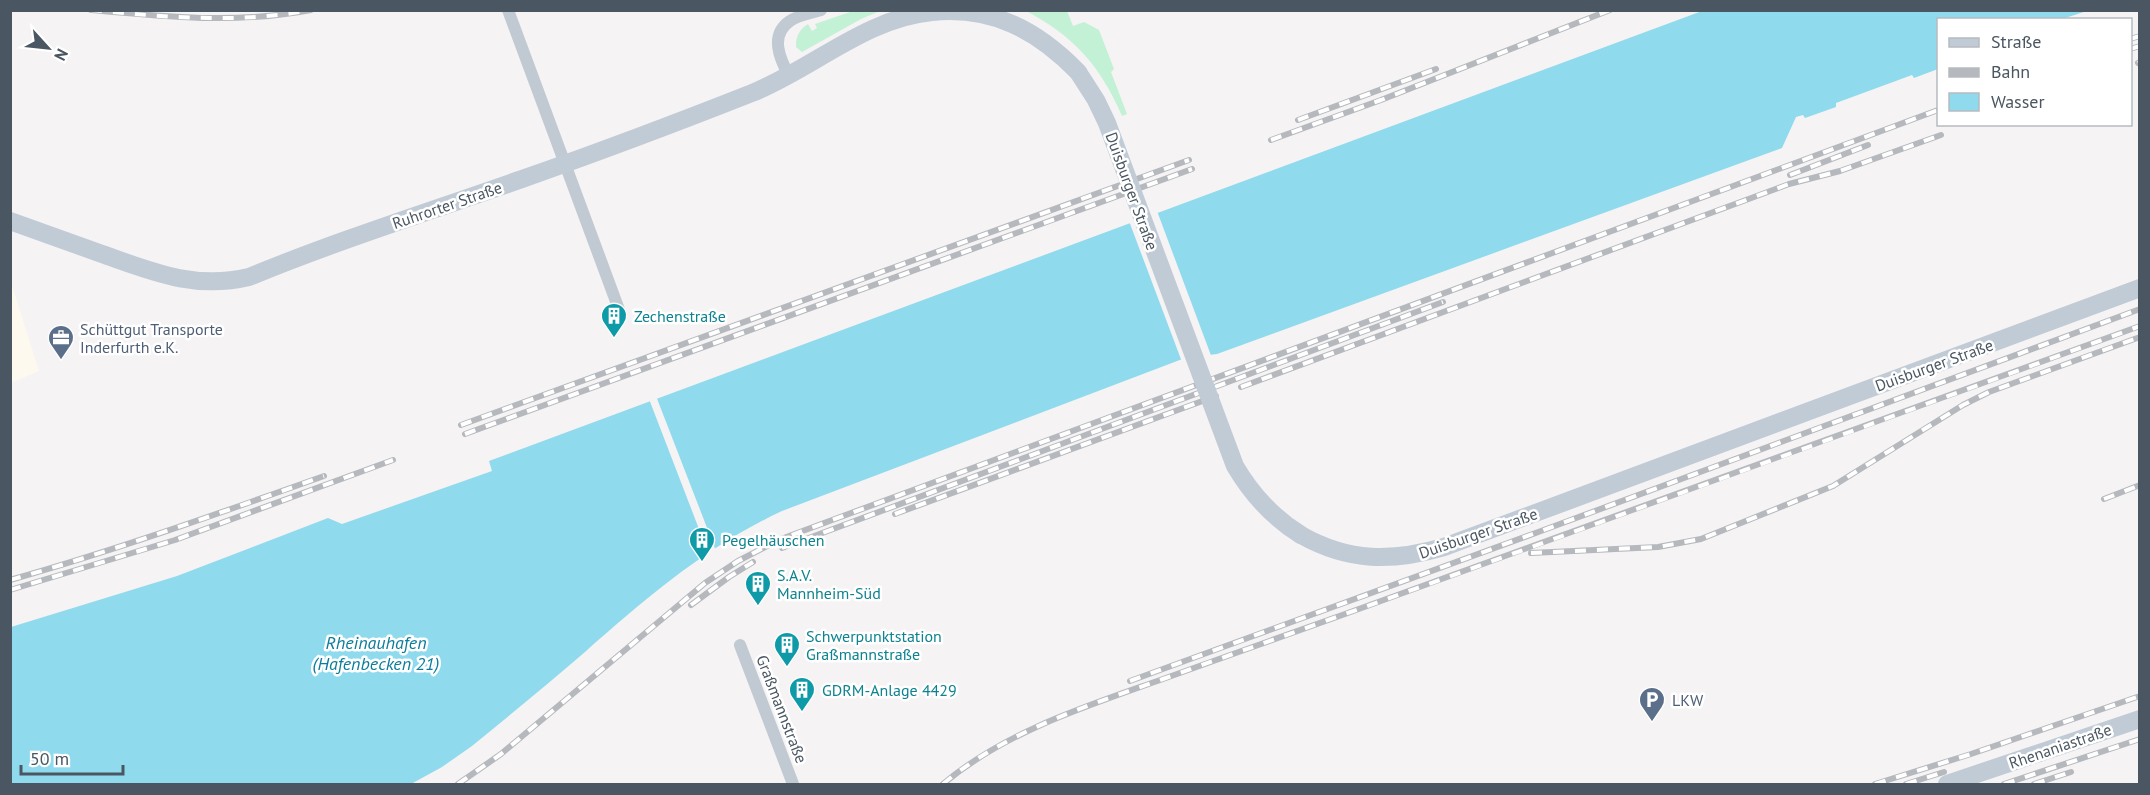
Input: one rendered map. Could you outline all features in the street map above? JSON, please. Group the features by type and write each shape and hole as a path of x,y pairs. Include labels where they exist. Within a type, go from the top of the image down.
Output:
{"street":[{"path":"508,10 621,315"},
{"path":"789,76 777,46 780,31 790,20 821,10"},
{"name":"Duisburger Straße","path":"789,76 878,27 918,14 944,11 988,15 1021,28 1048,44 1078,72 1096,100 1107,123 1235,466 1259,501 1285,525 1301,535 1338,551 1368,557 1404,556 1444,547 2139,288"},
{"name":"Ruhrorter Straße","path":"10,221 156,273 200,282 229,282 249,277 371,231 565,163 752,93 789,76"},
{"name":"Graßmannstraße","path":"740,645 793,784"},
{"name":"Rhenaniastraße","path":"1947,784 2139,719"}],"shaded area":[{"path":"11,282 39,371 10,383"}],"green space":[{"path":"853,11 880,11 802,52 796,47 799,34 808,24 812,31 817,28 815,24"},
{"path":"1026,11 1067,11 1073,26 1084,22 1099,30 1114,69 1111,72 1127,114 1122,116 1105,82 1084,54 1058,31"}],"water":[{"name":"Rheinauhafen (Hafenbecken 21)","path":"1702,11 2087,11 2065,18 1937,18 1937,69 1914,78 1912,75 1836,103 1836,107 1805,118 1803,115 1796,117 1782,148 1217,354 1185,358 782,511 728,540 678,574 472,746 442,767 411,784 11,784 11,627 177,576 328,518 342,524 492,471 489,461"}],"pier":[{"path":"1157,211 1212,358 1182,362 1129,221"},
{"path":"656,396 716,551 709,555 649,399"}],"railway":[{"path":"91,10 201,18 256,17 311,10"},
{"path":"1271,140 1381,100 1610,10"},
{"path":"2132,38 2140,36"},
{"path":"2132,48 2140,46"},
{"path":"1298,120 1436,69"},
{"path":"458,784 501,754 705,583 738,561 781,539 1937,110"},
{"path":"1241,387 1789,184 1840,171 1941,135"},
{"path":"1790,175 1868,145"},
{"path":"461,425 1189,160"},
{"path":"465,434 1192,169"},
{"path":"782,548 1443,302"},
{"path":"1130,681 2140,309"},
{"path":"943,784 967,765 993,749 1077,710 2140,326"},
{"path":"1531,553 1658,547 1701,539 1833,486 1963,405 1989,392 2140,337"},
{"path":"895,514 1216,396"},
{"path":"10,590 175,540 393,460"},
{"path":"10,580 129,544 324,476"},
{"path":"2104,499 2140,485"},
{"path":"691,605 753,562"},
{"path":"1875,784 2140,696"},
{"path":"2004,784 2140,739"},
{"path":"1906,784 1944,772"},
{"path":"2034,784 2071,772"}],"place":[{"name":"Zechenstraße","path":"614,339"},
{"name":"Schüttgut Transporte Inderfurth e.K.","path":"61,361"},
{"name":"Pegelhäuschen","path":"702,563"},
{"name":"S.A.V. Mannheim-Süd","path":"758,607"},
{"name":"Schwerpunktstation Graßmannstraße","path":"787,668"},
{"name":"GDRM-Anlage 4429","path":"802,713"},
{"name":"LKW","path":"1652,723"}]}
